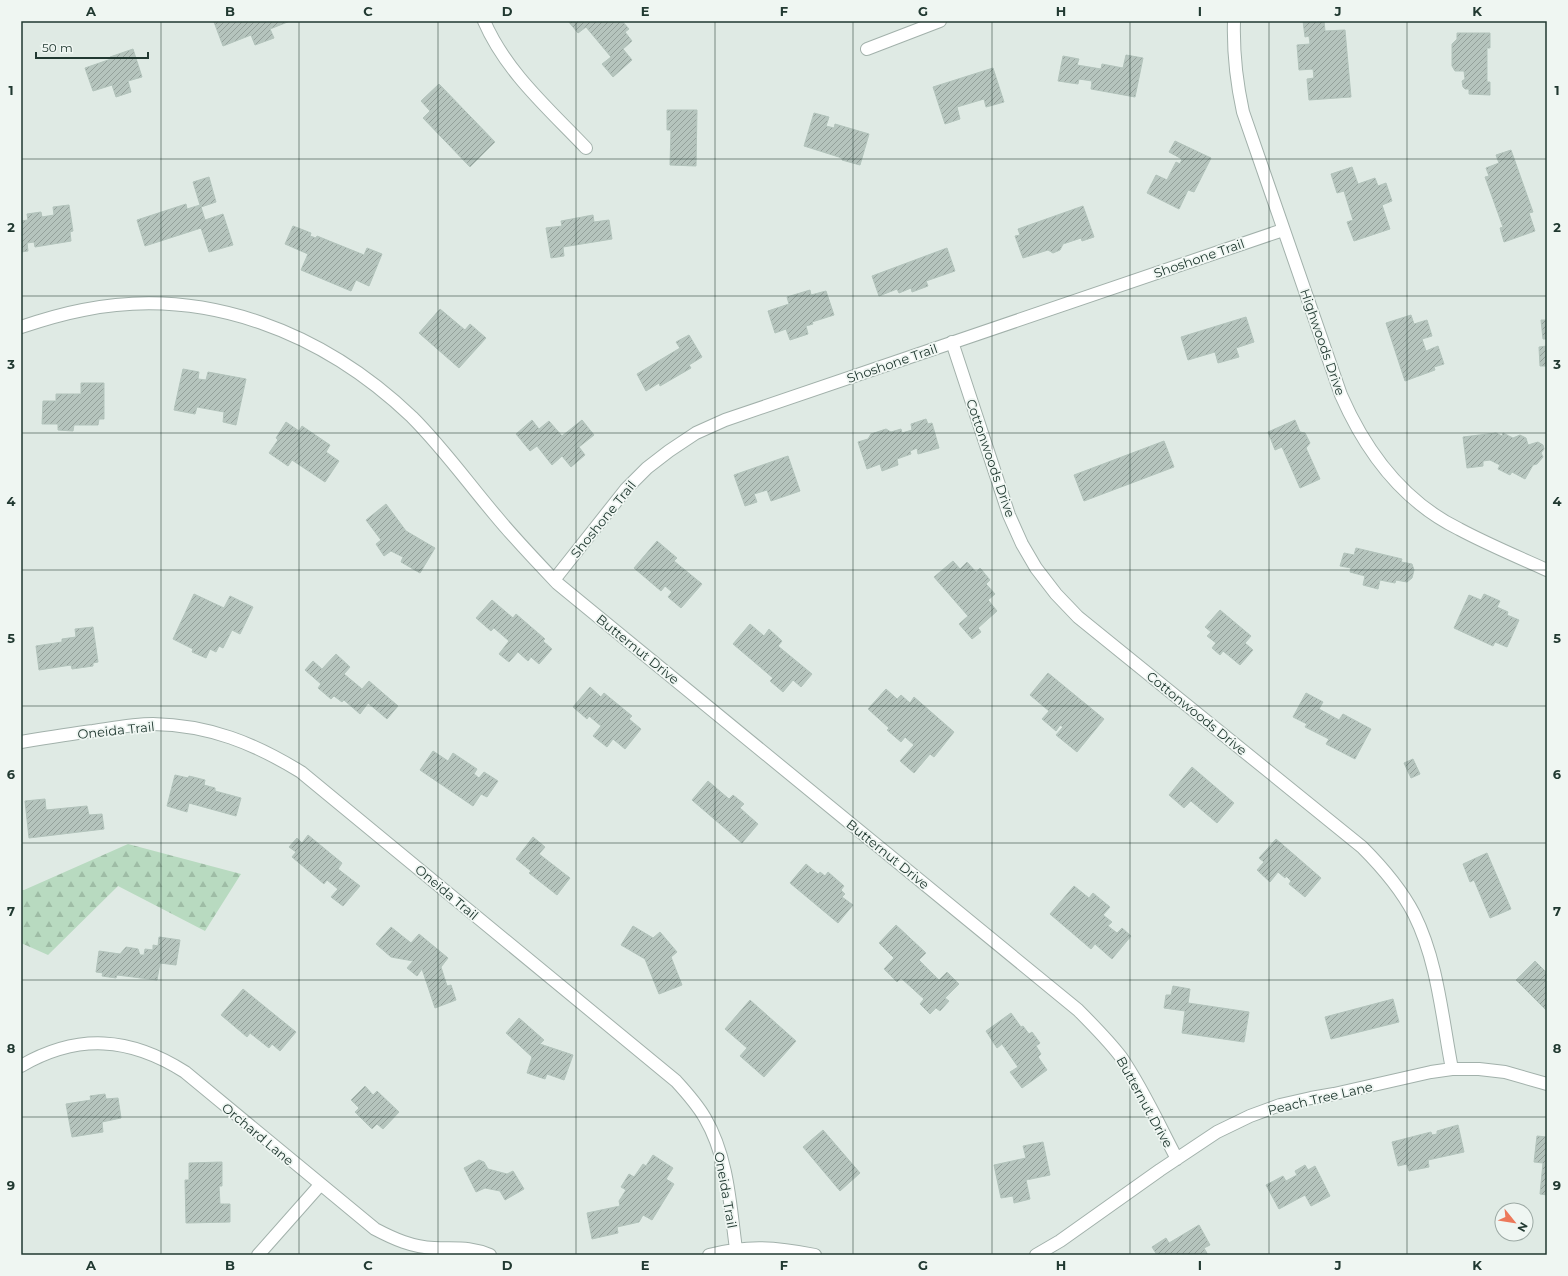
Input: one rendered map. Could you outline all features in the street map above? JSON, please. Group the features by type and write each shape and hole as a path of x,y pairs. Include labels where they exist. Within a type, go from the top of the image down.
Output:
{"street":[{"path":"484,21 506,61 524,84 586,148"},
{"path":"867,49 940,21"},
{"name":"Highwoods Drive","path":"1234,21 1233,49 1236,81 1243,112 1341,395 1352,421 1368,448 1386,472 1408,494 1432,513 1458,529 1546,566"},
{"name":"Shoshone Trail","path":"554,580 626,489 647,468 696,433 725,420 1284,230"},
{"name":"Butternut Drive","path":"21,327 50,318 116,305 153,304 190,306 221,311 257,321 292,334 326,351 352,367 385,393 438,445 511,534 554,580 1078,1010 1102,1034 1120,1057 1136,1082 1176,1159"},
{"name":"Cottonwoods Drive","path":"952,342 1008,515 1036,568 1056,594 1078,617 1362,846 1382,867 1414,914 1427,945 1433,968 1452,1069"},
{"name":"Oneida Trail","path":"21,742 126,726 153,724 184,726 215,732 245,742 274,755 301,772 676,1081 692,1098 705,1118 716,1142 726,1175 736,1249"},
{"name":"Orchard Lane","path":"21,1066 53,1050 80,1044 117,1044 146,1051 166,1060 185,1072 375,1229 392,1238 413,1245 427,1247 463,1247 490,1255"},
{"name":"Peach Tree Lane","path":"1036,1255 1060,1241 1176,1159 1217,1132 1250,1116 1280,1105 1431,1072 1452,1069 1479,1069 1505,1072 1547,1084"},
{"path":"258,1255 320,1185"},
{"path":"708,1255 736,1249 760,1247 784,1249 815,1255"}],"green space":[{"path":"128,844 241,874 205,931 118,886 48,955 21,943 21,890"}],"building":[{"path":"290,21 270,29 274,38 255,45 251,35 223,46 214,22"},
{"path":"568,21 622,21 629,29 625,32 632,41 623,49 632,60 613,77 602,64 611,57 586,27 578,33"},
{"path":"1303,21 1324,21 1325,31 1345,30 1351,97 1309,100 1307,79 1314,78 1313,69 1299,70 1297,45 1310,44 1309,36 1305,37"},
{"path":"1457,33 1490,33 1490,48 1487,48 1487,82 1490,82 1490,95 1469,94 1469,89 1465,89 1463,87 1462,81 1465,79 1464,71 1455,71 1452,66 1452,44 1457,39"},
{"path":"133,49 142,77 128,81 131,92 116,97 112,85 93,91 85,68 111,59 110,57"},
{"path":"1126,55 1143,58 1135,97 1091,89 1092,81 1079,79 1078,84 1058,81 1063,56 1079,59 1077,65 1101,69 1102,64 1123,68"},
{"path":"993,68 1004,102 986,107 984,99 957,107 960,119 945,124 933,87"},
{"path":"439,84 495,142 470,167 423,118 430,111 421,101"},
{"path":"667,110 697,110 696,166 670,165 671,130 667,130"},
{"path":"814,113 829,117 826,126 834,128 835,124 869,134 860,165 804,146"},
{"path":"1175,141 1211,158 1194,192 1188,190 1179,209 1147,193 1156,175 1167,180 1176,162 1180,164 1182,159 1169,152"},
{"path":"1511,150 1533,212 1529,213 1535,231 1504,242 1500,228 1503,227 1485,177 1489,176 1486,168 1499,163 1496,155"},
{"path":"1352,167 1358,184 1375,178 1378,186 1386,183 1392,201 1382,205 1390,229 1354,241 1347,222 1353,220 1344,191 1337,193 1331,174"},
{"path":"209,177 216,202 201,207 205,220 223,214 233,245 209,252 201,228 145,246 137,220 186,204 187,209 200,205 193,182"},
{"path":"69,205 73,231 70,232 71,241 35,247 34,242 27,243 28,251 21,252 21,221 28,220 27,214 41,212 42,217 54,215 53,207"},
{"path":"1083,206 1094,237 1082,241 1081,238 1063,244 1060,250 1053,253 1048,250 1023,258 1015,236 1020,235 1018,229"},
{"path":"593,215 594,222 609,220 612,239 563,247 564,256 551,258 546,228 562,226 561,221"},
{"path":"293,226 311,233 310,236 316,238 317,236 364,255 367,248 382,254 369,286 356,280 351,291 301,270 308,254 285,244"},
{"path":"947,248 955,271 926,281 928,286 912,292 911,288 899,293 897,289 879,296 872,276"},
{"path":"810,290 811,295 826,291 834,315 812,322 813,324 806,326 808,334 790,340 786,329 775,333 768,311 789,304 787,297"},
{"path":"440,309 465,330 470,324 486,338 459,368 419,333"},
{"path":"1411,315 1414,324 1427,320 1432,336 1422,339 1426,351 1438,346 1444,364 1434,367 1435,370 1405,381 1386,323"},
{"path":"1246,317 1254,342 1236,348 1239,357 1218,363 1215,352 1188,360 1181,337"},
{"path":"1541,320 1547,320 1547,339 1543,339"},
{"path":"689,335 702,357 689,365 691,368 660,386 659,383 646,391 637,374 680,348 676,342"},
{"path":"1547,346 1547,366 1540,366 1539,347"},
{"path":"183,369 199,372 198,379 206,380 208,372 246,379 236,425 223,422 224,412 197,407 195,414 174,410"},
{"path":"81,383 104,383 104,419 99,419 98,425 74,425 73,431 58,430 58,424 42,424 43,401 56,401 56,394 81,394"},
{"path":"926,419 928,424 932,423 939,448 918,454 917,448 910,451 911,454 897,459 898,465 882,471 880,464 867,469 858,442 868,439 871,434 886,429 891,432 901,429 902,433 912,430 911,424"},
{"path":"532,420 539,429 549,421 562,436 582,420 594,435 579,447 585,455 571,467 562,456 552,465 537,446 530,451 516,434"},
{"path":"1295,420 1300,432 1305,433 1310,443 1306,448 1320,479 1300,488 1282,447 1275,450 1268,432"},
{"path":"286,422 299,431 302,426 330,445 326,452 339,461 325,482 292,460 288,466 269,453 278,440 276,438"},
{"path":"1496,433 1502,436 1503,433 1513,438 1520,435 1526,438 1528,445 1538,442 1543,445 1544,449 1541,453 1543,457 1537,464 1533,465 1525,479 1512,472 1510,475 1498,469 1500,465 1490,460 1483,461 1483,466 1467,468 1463,437"},
{"path":"1164,441 1174,467 1084,501 1074,475"},
{"path":"788,456 800,491 771,501 767,490 754,494 757,502 745,506 734,475"},
{"path":"386,504 406,531 435,548 420,573 401,562 403,557 391,551 384,556 376,544 381,540 366,520"},
{"path":"657,541 677,558 674,561 702,584 681,608 668,597 672,592 665,586 661,591 634,568"},
{"path":"1356,548 1402,559 1401,562 1412,564 1414,570 1412,578 1407,582 1396,580 1395,583 1380,580 1378,589 1363,585 1365,576 1350,572 1351,568 1340,566 1344,553 1354,555"},
{"path":"953,561 960,569 967,562 976,572 980,568 990,580 986,584 995,594 988,600 997,611 978,628 981,632 972,639 959,624 968,616 934,577"},
{"path":"194,594 224,608 230,596 253,607 240,634 232,630 223,648 219,646 216,652 210,649 206,658 192,652 193,649 173,639"},
{"path":"1484,594 1500,601 1497,607 1508,612 1507,615 1519,620 1507,647 1495,642 1493,646 1454,628 1469,595 1481,600"},
{"path":"492,600 513,618 516,614 545,639 543,641 552,649 539,664 531,657 528,661 518,652 509,662 499,654 509,641 494,628 491,631 476,618"},
{"path":"1220,610 1251,636 1245,643 1253,650 1240,665 1223,651 1220,655 1212,648 1216,643 1207,636 1211,632 1205,627"},
{"path":"750,624 764,636 769,629 782,641 778,646 812,674 801,687 793,680 783,692 770,681 773,678 733,644"},
{"path":"93,627 98,662 93,663 93,666 72,669 71,665 39,670 36,646 62,642 62,639 76,637 75,629"},
{"path":"336,654 350,667 344,674 362,689 369,681 398,706 387,719 368,703 360,714 344,700 342,702 334,696 331,699 318,688 321,684 305,670 313,661 322,669"},
{"path":"1048,673 1104,719 1077,752 1056,735 1063,727 1060,725 1056,731 1042,719 1049,711 1030,695"},
{"path":"590,687 601,697 604,693 632,716 629,719 641,729 625,749 613,739 607,747 593,736 601,726 589,716 587,719 573,707"},
{"path":"886,689 897,699 901,695 910,703 914,697 954,732 934,757 930,754 914,773 900,761 914,745 905,737 901,742 887,730 889,728 868,709"},
{"path":"1306,693 1323,702 1319,709 1339,720 1343,714 1371,729 1355,759 1326,744 1329,739 1305,727 1307,724 1293,717"},
{"path":"433,751 448,761 453,753 477,769 474,774 479,778 484,772 498,781 487,797 481,794 473,806 420,770"},
{"path":"1413,759 1420,774 1411,778 1404,763"},
{"path":"1192,767 1234,803 1217,823 1191,801 1184,808 1169,795"},
{"path":"175,775 188,778 189,776 205,780 204,785 215,788 215,791 241,798 236,816 189,803 187,812 167,806"},
{"path":"708,781 729,799 733,795 744,804 740,808 758,824 742,843 692,800"},
{"path":"45,799 46,810 87,806 89,815 102,814 104,829 29,838 25,801"},
{"path":"308,835 342,863 338,869 360,886 343,906 331,897 338,889 327,880 324,884 292,857 296,852 289,847 297,838 302,843"},
{"path":"533,837 545,847 539,854 570,878 557,895 529,873 531,871 516,859"},
{"path":"1276,839 1321,878 1305,897 1289,884 1291,881 1286,876 1285,878 1278,872 1270,882 1257,870 1264,862 1259,858"},
{"path":"1487,853 1511,909 1490,918 1474,880 1470,882 1463,864"},
{"path":"806,864 818,874 820,872 825,876 828,872 844,886 841,890 845,894 842,897 853,905 838,923 790,883"},
{"path":"1074,886 1089,898 1093,893 1110,907 1103,915 1112,922 1108,926 1117,933 1122,928 1131,936 1112,959 1095,944 1091,949 1050,914"},
{"path":"896,925 926,953 919,960 939,980 947,972 959,984 945,998 949,1001 940,1011 936,1008 930,1014 920,1004 924,999 901,978 897,982 884,969 894,958 879,943"},
{"path":"633,926 653,938 660,932 677,952 671,957 682,985 659,994 645,959 621,945"},
{"path":"391,927 411,943 419,934 448,958 441,967 447,986 451,985 456,1000 435,1008 422,969 417,976 407,968 413,961 391,957 376,944"},
{"path":"159,937 180,940 176,965 160,963 157,980 117,975 116,978 102,976 103,973 96,972 99,951 120,954 126,947 138,949 140,955 144,955 145,949 153,950 153,945 158,946"},
{"path":"1535,961 1547,973 1547,1011 1516,980"},
{"path":"1173,986 1190,989 1188,1003 1249,1012 1244,1042 1182,1033 1185,1011 1164,1008 1166,995 1171,995"},
{"path":"243,989 296,1032 280,1051 272,1044 269,1048 250,1033 247,1037 221,1015"},
{"path":"1393,999 1399,1022 1331,1039 1325,1017"},
{"path":"750,1000 796,1041 764,1077 740,1056 747,1048 725,1029"},
{"path":"1011,1013 1021,1027 1023,1026 1029,1034 1032,1032 1040,1043 1036,1046 1041,1054 1038,1057 1047,1070 1022,1088 1010,1072 1018,1067 1002,1044 997,1048 986,1031"},
{"path":"519,1018 544,1040 540,1044 573,1055 564,1080 547,1074 545,1079 527,1073 532,1057 506,1033"},
{"path":"365,1086 373,1095 377,1091 399,1112 383,1129 377,1124 372,1129 355,1112 359,1108 351,1100"},
{"path":"105,1094 106,1099 118,1098 121,1118 102,1122 103,1132 72,1137 66,1104 91,1100 90,1096"},
{"path":"1458,1125 1464,1152 1428,1160 1429,1167 1409,1171 1407,1164 1398,1166 1392,1142 1431,1132 1432,1135 1437,1134 1437,1131"},
{"path":"823,1130 860,1173 840,1191 803,1147"},
{"path":"1537,1136 1547,1137 1547,1195 1540,1194 1543,1163 1534,1162"},
{"path":"1043,1142 1050,1175 1026,1180 1030,1199 1014,1203 1013,1196 1001,1198 994,1165 1026,1158 1023,1146"},
{"path":"653,1155 673,1168 666,1179 674,1184 652,1220 643,1215 639,1222 617,1227 618,1233 592,1239 587,1213 620,1206 619,1201 626,1190 621,1187 629,1174 634,1177 643,1164 646,1166"},
{"path":"479,1160 484,1162 488,1169 507,1174 513,1171 524,1189 505,1200 500,1191 485,1188 476,1192 464,1168"},
{"path":"222,1162 222,1186 219,1186 220,1204 230,1204 230,1222 186,1223 185,1180 189,1180 189,1163"},
{"path":"1305,1165 1308,1170 1315,1166 1330,1196 1311,1206 1305,1195 1279,1209 1266,1185 1283,1176 1286,1181 1297,1175 1295,1171"},
{"path":"1199,1225 1210,1245 1204,1248 1208,1255 1157,1255 1152,1247 1166,1238 1169,1243"}]}
